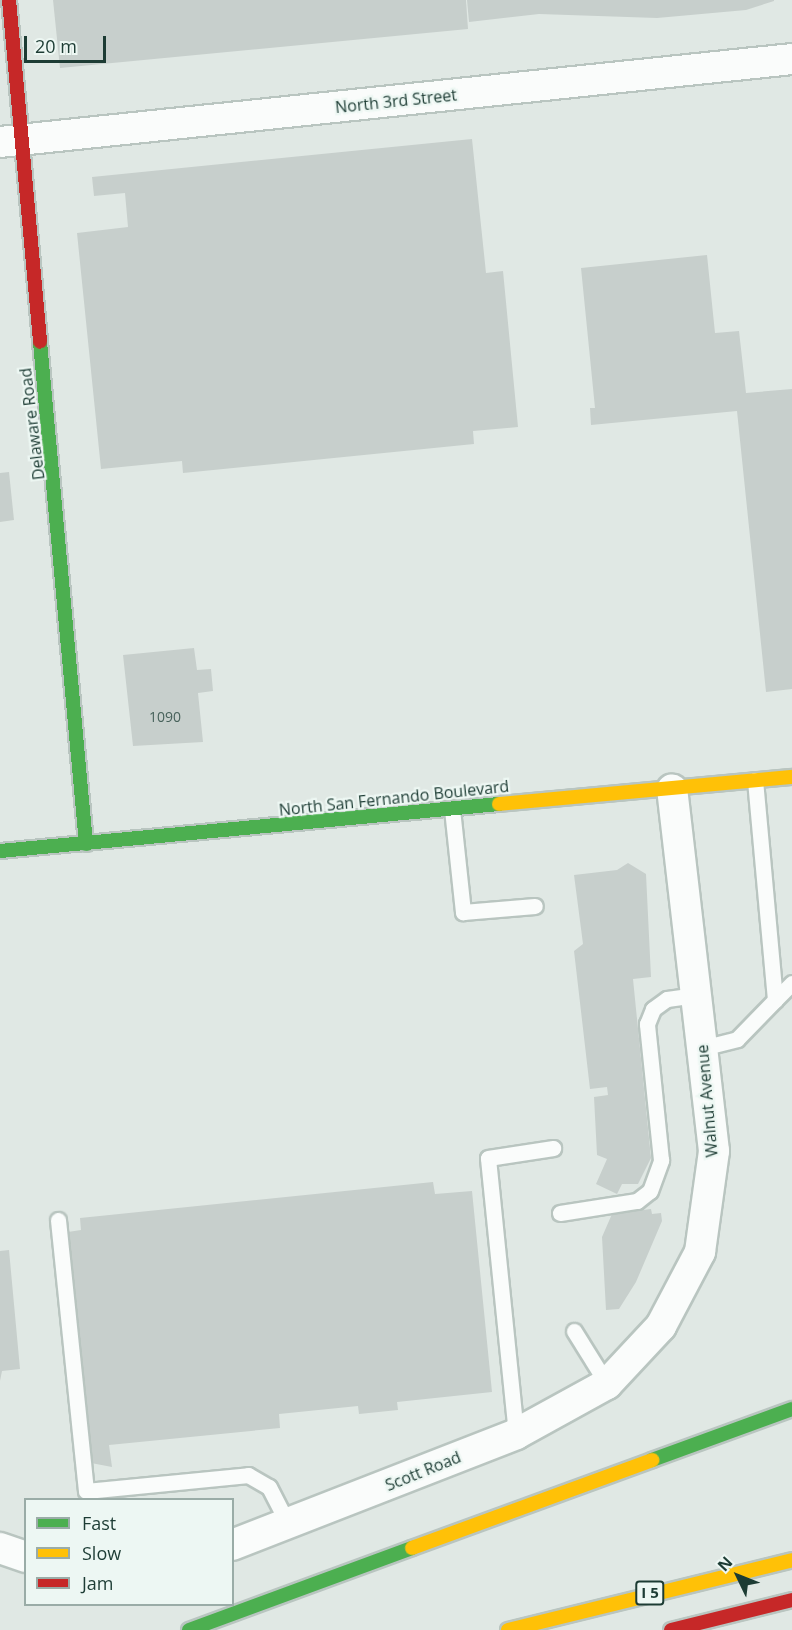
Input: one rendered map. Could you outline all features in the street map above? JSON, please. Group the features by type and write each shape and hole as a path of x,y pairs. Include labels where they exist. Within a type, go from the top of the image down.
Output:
{"main road":[{"name":"Delaware Road","path":"9,0 10,141 61,535 86,844"},
{"name":"North San Fernando Boulevard","path":"0,851 792,777"},
{"path":"189,1630 792,1409"},
{"name":"I 5","path":"508,1630 792,1560"},
{"path":"671,1630 792,1600"}],"street":[{"name":"North 3rd Street","path":"10,141 792,59"},
{"name":"Walnut Avenue","path":"607,1384 661,1326 700,1252 714,1151 672,789"},
{"name":"Scott Road","path":"234,1544 516,1434 607,1384"},
{"path":"0,1548 24,1556"}],"lane":[{"path":"755,780 775,1000"},
{"path":"452,809 463,912 535,906"},
{"path":"702,1048 737,1039 792,983"},
{"path":"560,1213 637,1201 650,1191 661,1160 647,1024 653,1009 667,999 696,995"},
{"path":"516,1434 488,1158 553,1149"},
{"path":"58,1220 86,1491 248,1475 269,1487 288,1524"},
{"path":"574,1331 607,1384"}],"building":[{"path":"53,0 466,0 468,29 60,68"},
{"path":"467,0 774,1 746,10 657,18 539,14 469,22"},
{"path":"472,139 486,273 503,271 518,427 473,431 474,444 183,473 182,461 101,469 77,233 128,227 125,193 94,196 92,177"},
{"path":"707,255 715,333 739,331 746,393 792,389 792,689 766,692 737,411 591,425 590,408 595,408 581,268"},
{"path":"9,472 14,520 0,522 0,473"},
{"path":"194,648 197,670 211,669 213,691 198,693 203,742 133,746 123,655"},
{"path":"628,863 646,874 651,977 633,979 651,1158 638,1184 622,1184 617,1194 596,1184 607,1159 597,1155 594,1097 608,1095 607,1087 590,1089 574,951 583,944 574,875 617,870"},
{"path":"433,1182 435,1194 472,1191 492,1392 397,1402 398,1410 359,1414 358,1406 279,1414 280,1428 109,1445 112,1467 91,1463 68,1232 81,1230 80,1218"},
{"path":"651,1209 652,1214 661,1213 662,1221 636,1282 619,1309 606,1310 602,1237 612,1214"},
{"path":"9,1250 20,1369 2,1371 0,1381 0,1251"}],"traffic: fast":[{"path":"40,342 86,844"},
{"path":"0,851 499,804"},
{"path":"652,1460 792,1409"},
{"path":"189,1630 412,1548"}],"traffic: slow":[{"path":"499,804 792,777"},
{"path":"412,1548 652,1460"},
{"path":"508,1630 792,1560"}],"traffic: jam":[{"path":"9,0 40,342"},
{"path":"671,1630 792,1600"}]}
